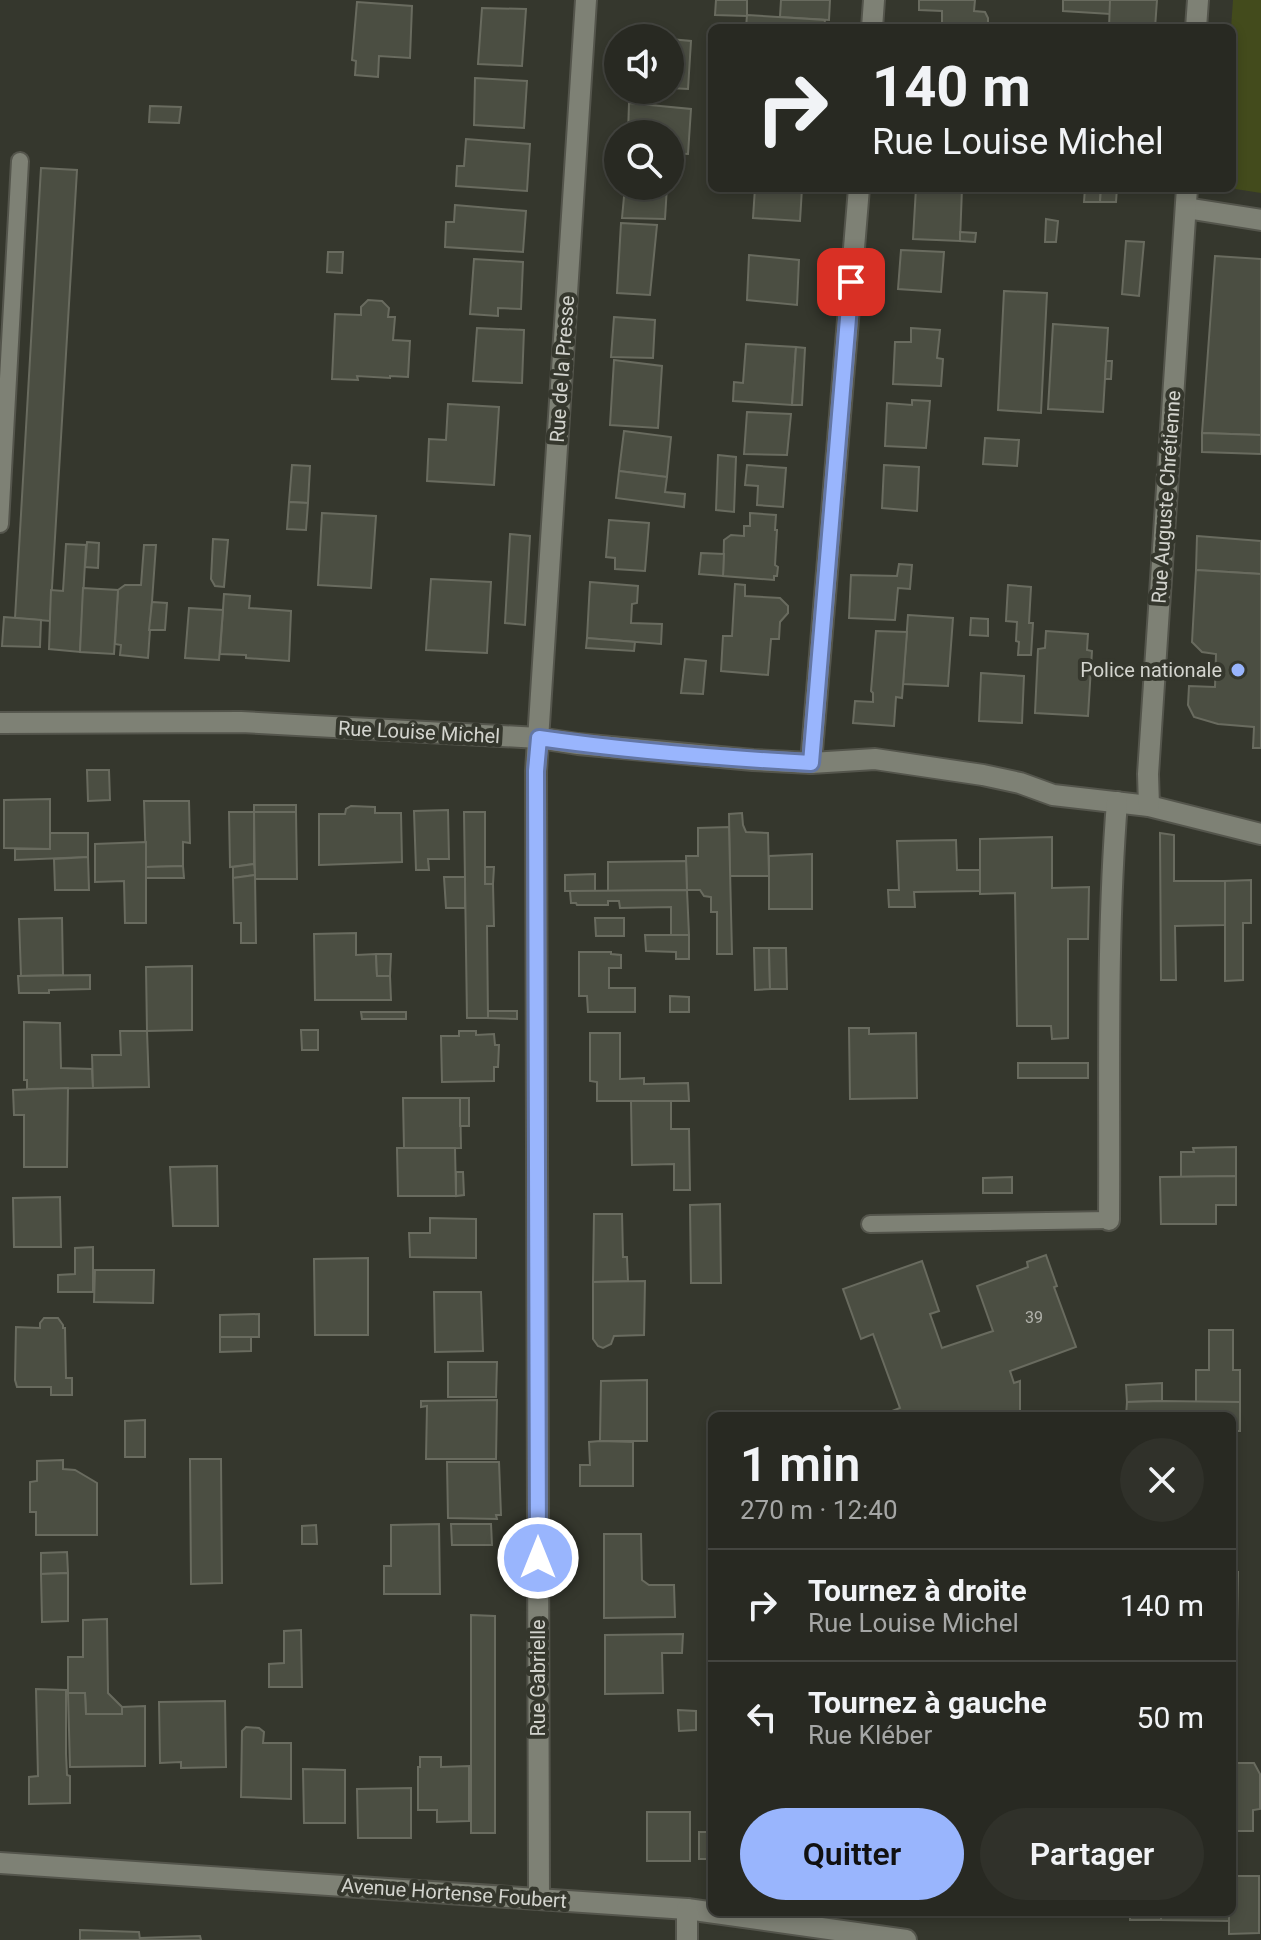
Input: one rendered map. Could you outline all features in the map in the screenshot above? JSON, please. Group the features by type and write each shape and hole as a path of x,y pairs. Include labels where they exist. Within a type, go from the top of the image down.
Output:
{"street":[{"name":"Rue de la Presse","path":"539,738 586,0"},
{"path":"872,24 874,0"},
{"path":"1196,24 1198,0"},
{"path":"811,763 859,192"},
{"path":"1186,198 1261,220"},
{"name":"Rue Auguste Chrétienne","path":"1149,806 1148,774 1186,198"},
{"name":"Rue Louise Michel","path":"0,723 241,722 539,738 753,760 811,763 875,759 983,775 1020,783 1053,795 1149,806 1261,834"},
{"name":"Rue Gabrielle","path":"539,738 536,771 539,1898"},
{"path":"1109,1220 1110,990 1117,802"},
{"name":"Avenue Hortense Foubert","path":"0,1863 708,1912"},
{"path":"687,1909 687,1940"},
{"name":"Avenue Hortense Foubert","path":"736,1916 906,1940"}],"lane":[{"path":"0,524 20,161"},
{"path":"870,1224 1109,1220"}],"green space":[{"path":"1233,0 1261,0 1261,193 1236,189 1236,24 1231,24"}],"building":[{"path":"716,0 747,0 747,16 715,15"},
{"path":"781,0 830,0 829,20 780,17"},
{"path":"919,0 975,0 974,11 985,12 988,24 942,23 942,11 919,10"},
{"path":"1063,0 1110,0 1110,14 1063,11"},
{"path":"1110,0 1157,0 1155,24 1109,24"},
{"path":"357,2 412,6 410,58 379,56 378,77 355,75 356,61 352,60"},
{"path":"482,8 526,9 522,66 478,64"},
{"path":"747,15 825,20 824,24 746,24"},
{"path":"684,40 691,41 688,89 684,89"},
{"path":"475,78 527,81 524,128 474,125"},
{"path":"629,104 691,109 688,154 684,154 684,120 628,120"},
{"path":"150,106 181,107 179,123 149,122"},
{"path":"466,139 530,144 527,191 456,186 457,166 464,166"},
{"path":"41,168 77,170 50,621 15,618"},
{"path":"755,192 802,192 800,221 753,218"},
{"path":"916,192 962,192 960,241 913,239"},
{"path":"1085,192 1101,192 1100,202 1084,202"},
{"path":"1101,192 1117,192 1116,202 1100,202"},
{"path":"624,200 666,200 665,219 622,218"},
{"path":"455,205 526,211 523,252 445,247 446,222 454,222"},
{"path":"1046,219 1058,221 1056,242 1045,242"},
{"path":"621,223 657,225 650,295 617,293"},
{"path":"960,232 976,233 975,242 960,241"},
{"path":"1126,241 1144,242 1139,296 1122,294"},
{"path":"901,250 944,252 941,292 898,289"},
{"path":"328,252 343,252 342,273 327,272"},
{"path":"749,255 799,260 797,305 747,300"},
{"path":"1215,256 1261,259 1261,435 1202,433"},
{"path":"474,259 523,262 521,309 498,308 498,316 470,314"},
{"path":"1004,291 1047,293 1041,413 998,410"},
{"path":"368,300 382,301 389,308 388,317 395,317 393,340 410,341 408,377 332,379 335,314 361,315 361,307"},
{"path":"614,317 655,320 653,358 611,357"},
{"path":"1053,324 1108,328 1103,412 1048,409"},
{"path":"477,328 524,330 522,383 473,381"},
{"path":"911,328 940,330 937,358 943,359 941,386 893,384 895,342 911,342"},
{"path":"746,344 796,347 792,405 733,401 734,382 743,383"},
{"path":"796,347 805,348 802,405 792,405"},
{"path":"614,360 662,366 658,428 610,425"},
{"path":"1106,361 1112,361 1111,379 1105,379"},
{"path":"912,400 930,401 926,448 885,446 887,403 912,405"},
{"path":"448,404 499,407 494,485 427,481 429,439 446,440"},
{"path":"747,412 791,414 787,455 744,454"},
{"path":"624,431 671,437 667,477 619,471"},
{"path":"1202,433 1261,435 1261,454 1202,452"},
{"path":"985,438 1019,440 1017,466 983,464"},
{"path":"718,455 736,457 734,512 716,510"},
{"path":"292,465 310,466 308,503 289,502"},
{"path":"747,465 786,468 783,507 757,505 758,486 745,485"},
{"path":"884,465 919,467 917,511 882,508"},
{"path":"619,471 667,477 665,492 685,494 684,507 616,498"},
{"path":"289,502 308,503 306,530 287,529"},
{"path":"322,513 376,516 371,588 318,585"},
{"path":"750,513 776,515 775,565 778,567 774,580 723,576 724,540 731,535 744,536 744,526 750,526"},
{"path":"609,520 649,523 645,571 615,569 615,558 606,557"},
{"path":"510,534 530,536 525,625 505,623"},
{"path":"1197,536 1261,541 1261,574 1196,570"},
{"path":"213,539 228,540 224,587 215,586 211,579"},
{"path":"87,542 99,543 98,568 85,567"},
{"path":"66,544 86,545 80,652 49,649 51,590 63,591"},
{"path":"144,545 156,545 148,658 120,655 121,645 115,644 118,590 125,585 141,585"},
{"path":"701,553 724,554 723,576 699,574"},
{"path":"899,564 912,565 910,589 898,588 895,620 849,618 851,575 897,576"},
{"name":"Police nationale","path":"1196,570 1261,574 1261,748 1253,748 1254,727 1218,724 1194,717 1188,705 1189,686 1215,687 1216,654 1202,652 1192,642"},
{"path":"431,579 491,582 487,653 426,650"},
{"path":"590,582 638,586 637,603 632,604 631,623 662,624 661,644 587,638"},
{"path":"735,584 745,585 745,596 780,598 788,606 788,613 780,622 779,639 771,639 768,675 721,671 723,636 732,636"},
{"path":"1008,585 1031,587 1031,655 1018,655 1017,622 1006,621"},
{"path":"83,588 118,590 114,654 80,652"},
{"path":"224,594 250,596 249,608 291,611 289,661 220,654"},
{"path":"152,602 167,603 165,630 149,630"},
{"path":"189,608 223,610 219,660 185,658"},
{"path":"908,615 953,618 948,686 903,684"},
{"path":"4,617 41,620 40,647 2,646"},
{"path":"971,618 988,619 988,636 970,635"},
{"path":"876,631 907,632 902,698 896,697 894,726 853,723 855,701 873,702 871,691"},
{"path":"1046,631 1088,634 1087,650 1092,651 1088,716 1035,713 1038,649 1045,648"},
{"path":"587,638 635,642 634,651 586,648"},
{"path":"685,659 706,661 703,694 681,693"},
{"path":"981,673 1024,676 1022,723 979,721"},
{"path":"87,770 109,770 110,800 88,801"},
{"path":"50,799 50,849 4,848 4,800"},
{"path":"144,801 189,801 190,843 183,842 183,866 146,867"},
{"path":"254,805 296,805 296,812 254,812"},
{"path":"351,806 375,807 375,813 401,813 402,862 319,865 319,814 345,814"},
{"path":"448,810 449,859 428,859 429,870 416,870 414,811"},
{"path":"229,812 254,812 254,864 230,867"},
{"path":"254,812 296,812 297,879 255,879"},
{"path":"464,812 485,812 485,884 493,884 494,926 487,926 488,1018 467,1018"},
{"path":"742,813 746,832 768,833 769,876 730,876 729,814"},
{"path":"729,827 732,954 717,954 717,912 711,912 711,897 704,896 700,890 687,890 686,856 698,856 698,828"},
{"path":"50,833 88,833 88,857 15,860 15,849 50,849"},
{"path":"1160,833 1174,835 1174,881 1225,881 1225,925 1175,926 1176,980 1161,980"},
{"path":"1052,837 1052,888 1089,887 1088,939 1068,939 1068,1038 1052,1039 1051,1026 1017,1026 1015,893 980,894 980,839"},
{"path":"956,840 957,870 980,870 980,891 914,892 915,907 889,907 888,890 899,890 897,841"},
{"path":"146,842 146,923 125,923 124,881 95,882 95,844"},
{"path":"812,854 812,909 769,909 769,856"},
{"path":"88,857 89,890 55,890 54,859"},
{"path":"686,861 687,890 608,891 608,862"},
{"path":"254,864 255,875 233,878 233,867"},
{"path":"183,866 184,878 146,878 146,867"},
{"path":"485,867 494,867 493,884 485,884"},
{"path":"595,874 595,891 565,891 565,875"},
{"path":"255,875 256,943 241,943 241,923 234,923 233,878"},
{"path":"444,877 465,877 465,908 446,908"},
{"path":"1251,880 1251,923 1243,923 1243,980 1225,981 1225,881"},
{"path":"687,890 689,935 671,935 671,907 620,908 619,901 608,901 608,905 577,905 571,903 570,891"},
{"path":"62,918 63,975 21,976 19,919"},
{"path":"595,918 624,918 624,936 596,936"},
{"path":"356,933 356,955 376,954 377,976 390,976 391,1000 315,1000 314,934"},
{"path":"645,935 689,935 689,959 676,959 676,952 646,951"},
{"path":"754,948 769,948 770,989 755,990"},
{"path":"769,948 786,948 787,989 770,989"},
{"path":"579,952 621,955 621,968 609,968 609,988 635,988 635,1012 588,1012 587,996 579,996"},
{"path":"376,954 391,954 390,976 377,976"},
{"path":"192,966 192,1030 147,1031 146,967"},
{"path":"90,975 90,989 19,993 18,976"},
{"path":"670,996 689,997 689,1012 670,1012"},
{"path":"488,1011 517,1011 517,1019 488,1018"},
{"path":"361,1012 406,1012 406,1019 362,1019"},
{"path":"24,1022 60,1023 61,1068 92,1069 93,1088 27,1089 27,1080 24,1080"},
{"path":"849,1028 869,1028 869,1034 916,1033 917,1098 850,1099"},
{"path":"301,1030 318,1030 318,1050 302,1050"},
{"path":"120,1031 147,1031 149,1087 93,1088 92,1055 121,1055"},
{"path":"459,1031 476,1031 476,1035 494,1034 495,1045 499,1045 494,1081 442,1082 441,1036 459,1036"},
{"path":"590,1033 620,1033 620,1079 644,1078 644,1084 688,1083 689,1101 597,1101 597,1082 590,1081"},
{"path":"1018,1063 1088,1063 1088,1078 1018,1078"},
{"path":"68,1088 67,1167 24,1167 24,1115 14,1115 13,1090"},
{"path":"403,1098 460,1098 461,1148 404,1149"},
{"path":"460,1098 469,1098 469,1126 460,1126"},
{"path":"631,1101 671,1101 671,1129 689,1129 690,1190 674,1190 674,1164 632,1165"},
{"path":"1236,1147 1236,1176 1181,1177 1181,1152 1194,1152 1193,1148"},
{"path":"397,1148 455,1148 456,1196 398,1196"},
{"path":"217,1166 218,1226 173,1226 170,1167"},
{"path":"456,1172 463,1172 464,1195 456,1196"},
{"path":"1236,1176 1236,1205 1216,1205 1216,1224 1161,1224 1160,1177"},
{"path":"1012,1177 1012,1193 983,1193 983,1178"},
{"path":"60,1197 61,1247 14,1247 13,1198"},
{"path":"720,1204 721,1283 691,1283 690,1205"},
{"path":"594,1214 622,1214 623,1257 627,1257 628,1281 593,1282"},
{"path":"430,1218 476,1219 476,1258 410,1257 409,1233 430,1233"},
{"path":"93,1247 93,1292 58,1292 58,1275 75,1274 75,1248"},
{"path":"1046,1255 1076,1347 1010,1371 1014,1383 1020,1381 1020,1412 890,1412 900,1408 873,1334 861,1339 843,1289 922,1261 939,1311 930,1314 942,1348 993,1331 977,1286 1028,1267 1027,1262"},
{"path":"368,1258 368,1335 315,1335 314,1259"},
{"path":"95,1270 154,1270 153,1303 94,1302"},
{"path":"645,1281 644,1335 614,1336 611,1344 603,1348 598,1346 593,1339 593,1282"},
{"path":"434,1292 481,1292 483,1351 435,1352"},
{"path":"259,1314 259,1337 220,1337 220,1315"},
{"path":"44,1318 58,1318 65,1328 66,1378 72,1378 72,1395 51,1395 51,1387 17,1387 16,1327 40,1328"},
{"path":"1209,1330 1233,1330 1233,1370 1240,1370 1240,1402 1196,1402 1196,1370 1209,1370"},
{"path":"220,1337 251,1337 251,1351 220,1352"},
{"path":"448,1362 497,1362 496,1397 448,1397"},
{"path":"647,1380 647,1441 600,1441 601,1381"},
{"path":"1162,1383 1162,1401 1127,1402 1126,1385"},
{"path":"497,1400 496,1459 426,1459 427,1406 421,1407 421,1401"},
{"path":"1127,1402 1240,1402 1240,1431 1236,1431 1236,1412 1126,1412"},
{"path":"145,1420 145,1457 125,1457 125,1421"},
{"path":"589,1442 633,1442 633,1486 580,1486 580,1465 590,1465"},
{"path":"190,1459 221,1459 222,1583 191,1584"},
{"path":"63,1460 63,1469 75,1470 97,1483 97,1535 36,1535 36,1512 30,1512 30,1482 37,1481 37,1461"},
{"path":"447,1462 499,1462 501,1515 496,1515 497,1519 448,1518"},
{"path":"439,1524 440,1594 384,1594 384,1566 391,1566 391,1525"},
{"path":"451,1524 491,1524 492,1545 452,1545"},
{"path":"316,1525 317,1544 302,1544 302,1526"},
{"path":"604,1534 641,1534 642,1580 649,1585 674,1585 675,1617 604,1618"},
{"path":"67,1552 68,1573 41,1574 41,1553"},
{"path":"1236,1572 1238,1572 1237,1634"},
{"path":"68,1573 68,1621 42,1622 41,1574"},
{"path":"471,1615 495,1616 495,1833 471,1833"},
{"path":"107,1619 108,1693 122,1707 122,1714 86,1714 85,1693 68,1693 68,1657 83,1657 83,1620"},
{"path":"301,1630 302,1687 269,1687 269,1664 284,1663 284,1631"},
{"path":"683,1634 682,1653 662,1653 663,1693 605,1694 605,1635"},
{"path":"36,1689 66,1690 70,1803 29,1804 29,1777 38,1776"},
{"path":"68,1693 85,1693 86,1714 122,1714 122,1707 145,1706 145,1766 70,1767"},
{"path":"225,1701 226,1767 181,1768 181,1762 160,1763 159,1702"},
{"path":"678,1710 696,1711 696,1730 679,1731"},
{"path":"246,1727 259,1728 264,1732 263,1743 291,1743 291,1799 241,1797 242,1731"},
{"path":"420,1757 441,1757 441,1767 469,1766 469,1821 437,1822 437,1810 418,1810"},
{"path":"1236,1763 1254,1763 1260,1774 1260,1809 1253,1810 1253,1831 1236,1831"},
{"path":"303,1769 345,1770 345,1823 304,1823"},
{"path":"411,1788 411,1838 358,1838 357,1789"},
{"path":"647,1812 690,1812 690,1861 647,1861"},
{"path":"699,1832 708,1832 708,1859 699,1859"},
{"path":"1236,1876 1259,1876 1259,1933 1229,1934 1229,1916 1236,1916"},
{"path":"1130,1916 1161,1916 1161,1920 1130,1920"},
{"path":"1161,1916 1229,1916 1229,1921 1161,1920"},
{"path":"80,1930 139,1932 140,1940 80,1940"},
{"path":"200,1936 201,1940 140,1940 140,1938"}],"place":[{"name":"Police nationale","path":"1238,670"}],"route":[{"path":"538,1558 536,771 539,738 578,744 811,763 851,282"}]}
